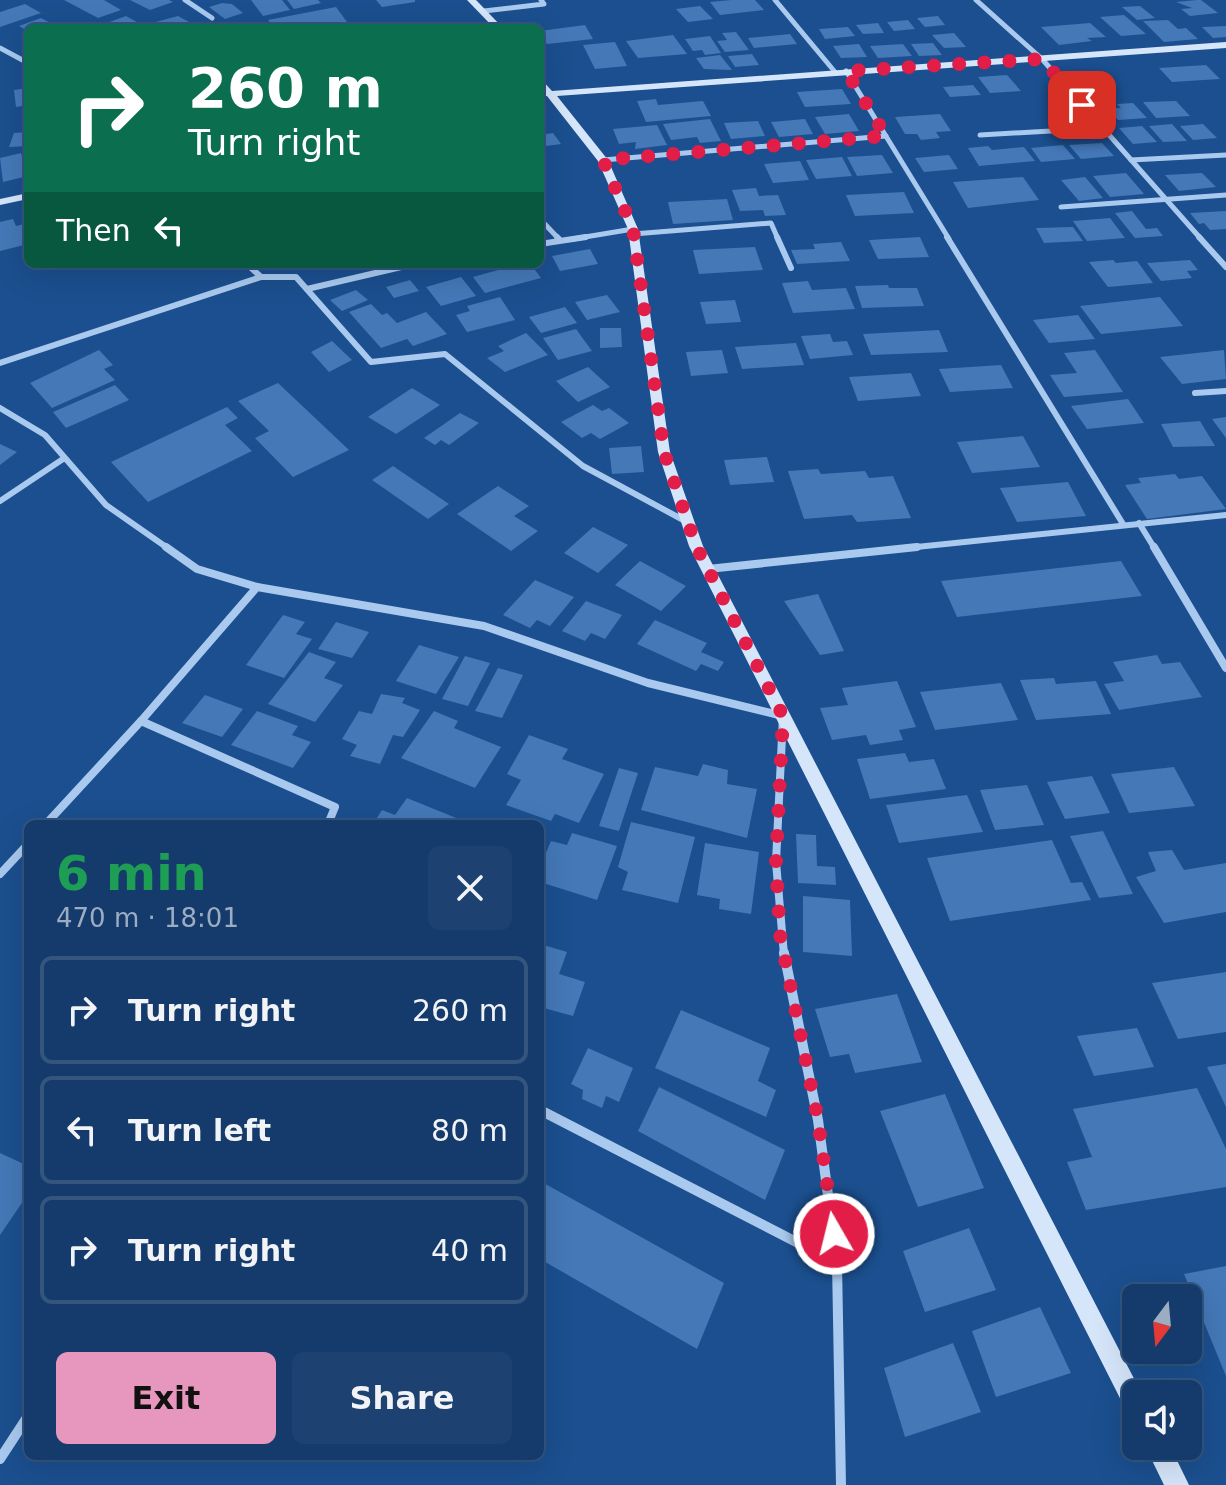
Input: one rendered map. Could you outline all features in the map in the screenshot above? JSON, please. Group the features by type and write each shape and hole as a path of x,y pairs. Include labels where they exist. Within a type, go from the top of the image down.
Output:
{"street":[{"path":"185,0 212,18"},
{"path":"471,0 495,24"},
{"path":"484,11 544,4 541,0"},
{"path":"775,0 835,72"},
{"path":"976,0 1042,59 1226,267"},
{"path":"544,90 1226,45"},
{"path":"0,48 24,61"},
{"path":"846,71 1123,524"},
{"path":"544,91 603,160 633,231 664,452 688,523 708,569 1123,1380"},
{"path":"980,135 1103,128"},
{"path":"603,160 886,136"},
{"path":"1131,160 1226,155"},
{"path":"1061,207 1226,195"},
{"path":"0,202 24,197"},
{"path":"544,223 560,240"},
{"path":"544,243 633,231 771,223 791,268"},
{"path":"251,268 261,277"},
{"path":"307,289 397,268"},
{"path":"0,363 261,277 296,277 371,362 445,354 583,466 688,523"},
{"path":"1195,393 1226,391"},
{"path":"0,408 45,435 106,505 197,569 257,587 484,626 648,683 783,716"},
{"path":"0,501 63,459"},
{"path":"708,569 1226,515"},
{"path":"1139,523 1226,668"},
{"path":"50,820 141,721 257,587"},
{"path":"783,716 776,862 780,935 818,1120 837,1263 841,1485"},
{"path":"141,721 335,807 330,820"},
{"path":"0,874 24,848"},
{"path":"544,1112 837,1263"},
{"path":"0,1459 24,1422"},
{"path":"1164,1460 1177,1485"}],"building":[{"path":"64,0 104,0 121,10 98,18"},
{"path":"130,0 169,0 173,2 150,10"},
{"path":"251,0 282,0 290,10 263,16"},
{"path":"287,0 318,0 321,3 294,9"},
{"path":"376,0 415,0 415,2 382,7"},
{"path":"755,0 764,10 720,15 710,2"},
{"path":"1201,0 1218,13 1190,16 1181,9 1192,8 1176,2"},
{"path":"25,4 41,13 0,27 0,12"},
{"path":"232,4 243,13 225,19 209,7"},
{"path":"700,6 713,19 688,22 676,9"},
{"path":"1140,6 1155,18 1137,20 1122,7"},
{"path":"336,7 347,22 271,24 268,20"},
{"path":"1124,15 1146,34 1121,36 1100,17"},
{"path":"126,16 140,24 104,24"},
{"path":"178,16 193,24 154,24"},
{"path":"938,16 945,25 925,27 917,18"},
{"path":"41,18 52,24 24,24"},
{"path":"908,20 915,29 894,31 887,22"},
{"path":"1168,20 1178,29 1186,28 1198,39 1164,42 1143,21"},
{"path":"878,23 884,33 863,34 856,25"},
{"path":"1090,23 1106,37 1059,45 1041,27"},
{"path":"585,25 593,39 547,44 544,30"},
{"path":"1226,26 1226,37 1213,38 1202,27"},
{"path":"848,27 855,36 825,39 819,29"},
{"path":"736,32 749,50 725,52 717,41 727,40 722,33"},
{"path":"954,33 966,47 944,48 932,35"},
{"path":"790,34 797,44 754,48 748,38"},
{"path":"673,35 687,54 638,58 626,41"},
{"path":"710,36 721,53 705,55 702,50 693,51 685,39"},
{"path":"615,42 627,66 595,69 583,45"},
{"path":"933,43 942,55 919,56 911,44"},
{"path":"859,44 867,57 841,58 833,46"},
{"path":"903,44 912,56 878,58 870,46"},
{"path":"752,54 759,65 735,67 728,56"},
{"path":"720,55 732,70 704,69 696,58"},
{"path":"1206,65 1220,79 1172,82 1159,68"},
{"path":"1007,75 1021,91 990,93 978,77"},
{"path":"973,85 981,95 950,97 943,87"},
{"path":"24,89 24,106 16,107 14,90"},
{"path":"842,89 851,104 805,107 797,92"},
{"path":"656,99 658,105 703,101 711,116 646,122 637,101"},
{"path":"1176,101 1190,116 1156,118 1143,102"},
{"path":"1133,103 1147,118 1118,120 1108,108 1121,108 1117,104"},
{"path":"849,114 859,131 825,134 815,117"},
{"path":"940,114 951,131 936,132 940,138 921,140 917,134 905,134 895,117"},
{"path":"710,119 721,141 700,143 697,137 671,140 663,124"},
{"path":"805,119 813,134 779,137 771,122"},
{"path":"758,121 765,136 731,139 724,123"},
{"path":"1172,124 1187,141 1163,142 1149,126"},
{"path":"1203,124 1217,138 1193,140 1180,126"},
{"path":"657,125 667,145 635,149 636,142 619,144 613,129"},
{"path":"1142,126 1157,142 1133,144 1119,128"},
{"path":"24,132 24,146 9,147 14,133"},
{"path":"553,133 561,144 546,146 544,134"},
{"path":"1102,143 1114,156 1081,159 1069,145"},
{"path":"1063,145 1075,159 1041,162 1031,148"},
{"path":"988,146 992,150 1024,147 1035,161 979,166 968,148"},
{"path":"21,153 24,177 3,182 0,158"},
{"path":"882,155 893,173 857,176 847,157"},
{"path":"949,155 958,169 924,172 915,158"},
{"path":"842,157 852,176 816,179 806,160"},
{"path":"800,161 809,180 773,183 764,164"},
{"path":"1126,173 1144,194 1110,197 1093,176"},
{"path":"1202,173 1216,187 1179,191 1165,175"},
{"path":"1023,177 1039,200 968,208 953,182"},
{"path":"1085,177 1103,198 1079,201 1061,180"},
{"path":"756,188 759,196 778,195 786,215 765,216 763,210 740,211 732,190"},
{"path":"904,192 914,213 855,216 846,195"},
{"path":"727,199 733,220 673,224 668,202"},
{"path":"1132,211 1146,229 1157,228 1163,236 1135,238 1115,213"},
{"path":"1226,211 1226,229 1210,230 1204,223 1199,224 1190,213"},
{"path":"1110,218 1125,238 1087,241 1073,221"},
{"path":"13,219 16,226 24,224 24,245 0,251 0,222"},
{"path":"1073,227 1083,241 1044,243 1036,228"},
{"path":"920,237 929,257 878,259 869,240"},
{"path":"841,242 850,261 797,264 791,250 815,249 813,244"},
{"path":"755,247 763,270 699,274 693,250"},
{"path":"590,249 598,264 560,271 552,256"},
{"path":"1113,260 1116,263 1137,261 1153,283 1108,287 1089,262"},
{"path":"1190,260 1198,270 1187,271 1192,278 1161,281 1147,263"},
{"path":"506,268 534,268 541,278 485,293 473,277"},
{"path":"461,277 476,296 441,306 426,287"},
{"path":"410,280 419,291 394,298 386,287"},
{"path":"808,281 812,290 846,288 855,309 793,313 782,283"},
{"path":"888,285 889,288 917,288 924,306 862,308 855,286"},
{"path":"356,290 368,300 342,311 330,300"},
{"path":"607,295 620,312 587,320 575,302"},
{"path":"500,297 515,320 467,332 456,315 470,311 467,306"},
{"path":"1160,297 1183,326 1101,334 1080,306"},
{"path":"735,300 741,322 706,324 700,302"},
{"path":"371,304 397,323 426,312 447,334 413,346 407,339 381,348 349,312"},
{"path":"565,307 577,323 541,333 529,317"},
{"path":"1078,315 1095,339 1049,343 1033,320"},
{"path":"600,328 621,328 622,347 600,348"},
{"path":"576,329 592,351 558,360 543,338"},
{"path":"939,330 948,352 871,355 863,334"},
{"path":"526,333 548,355 505,372 487,358 504,351 498,346"},
{"path":"830,334 833,342 847,341 853,355 810,359 801,336"},
{"path":"332,341 352,360 329,372 311,352"},
{"path":"796,343 804,365 742,369 735,347"},
{"path":"99,350 113,365 104,369 115,380 52,408 30,383"},
{"path":"722,350 728,373 691,376 686,352"},
{"path":"1095,350 1123,392 1064,397 1050,375 1077,373 1064,353"},
{"path":"1224,350 1226,379 1182,384 1160,357"},
{"path":"1001,365 1013,388 950,392 939,369"},
{"path":"588,367 610,387 578,402 556,381"},
{"path":"911,373 921,396 858,401 849,377"},
{"path":"278,383 349,450 293,477 255,438 269,431 238,401"},
{"path":"115,385 129,400 66,428 53,412"},
{"path":"412,388 440,405 396,434 368,417"},
{"path":"1128,399 1144,423 1087,429 1071,406"},
{"path":"593,405 602,411 609,408 629,423 600,439 591,433 582,438 561,422"},
{"path":"227,407 238,418 225,425 252,451 148,502 111,462"},
{"path":"460,413 479,423 449,445 441,440 435,445 424,438"},
{"path":"1226,417 1226,438 1212,419"},
{"path":"1200,421 1215,446 1173,447 1161,424"},
{"path":"1023,436 1040,467 972,473 957,442"},
{"path":"0,444 17,452 0,465"},
{"path":"641,446 644,472 612,474 609,448"},
{"path":"767,457 774,482 730,485 724,460"},
{"path":"393,466 449,504 428,519 372,480"},
{"path":"818,469 821,474 865,471 869,478 893,476 911,518 857,522 852,515 804,519 788,471"},
{"path":"1175,474 1179,479 1202,476 1226,509 1147,519 1125,485 1141,483 1138,478"},
{"path":"1068,482 1086,516 1017,522 1000,488"},
{"path":"498,486 529,506 514,516 538,531 511,551 457,514"},
{"path":"593,527 628,545 598,573 564,553"},
{"path":"640,561 686,586 661,611 615,585"},
{"path":"1121,561 1142,596 957,617 941,581"},
{"path":"535,580 574,597 550,626 537,620 530,628 503,615"},
{"path":"818,594 844,651 820,655 784,601"},
{"path":"586,601 622,615 605,639 591,633 585,641 562,631"},
{"path":"283,615 305,622 296,634 312,639 284,678 246,665"},
{"path":"655,620 707,643 701,652 724,662 718,671 701,664 696,671 637,644"},
{"path":"336,622 369,632 352,658 318,649"},
{"path":"419,645 459,657 436,694 396,681"},
{"path":"309,652 336,662 324,678 343,685 315,722 268,704"},
{"path":"1157,655 1162,664 1180,662 1202,697 1119,710 1104,684 1124,681 1113,662"},
{"path":"465,656 490,663 468,706 442,699"},
{"path":"498,668 523,675 502,718 475,711"},
{"path":"1054,678 1056,684 1096,681 1111,714 1036,720 1020,680"},
{"path":"897,681 916,727 899,730 903,740 870,745 866,735 832,740 820,708 848,705 842,688"},
{"path":"1001,683 1018,720 935,730 920,692"},
{"path":"381,694 405,698 402,703 420,710 403,737 393,735 380,764 350,756 357,745 342,739 359,711 372,714"},
{"path":"205,695 243,709 222,737 182,723"},
{"path":"257,711 298,726 292,735 311,742 293,768 231,745"},
{"path":"434,711 458,721 454,728 501,747 475,788 401,758"},
{"path":"529,735 568,749 562,759 604,774 579,823 555,814 551,821 506,805 521,780 507,774"},
{"path":"905,753 909,762 934,759 946,789 870,799 857,759"},
{"path":"703,764 728,770 727,784 757,789 747,838 641,810 655,767 698,776"},
{"path":"1174,767 1195,806 1129,813 1111,774"},
{"path":"619,768 638,773 619,831 599,826"},
{"path":"1092,776 1110,813 1065,819 1047,782"},
{"path":"1027,785 1044,825 995,830 980,790"},
{"path":"967,795 983,832 899,843 886,805"},
{"path":"407,798 461,820 376,820 382,810 395,815"},
{"path":"631,822 695,837 678,903 622,890 628,872 618,867"},
{"path":"1103,831 1133,894 1099,898 1070,836"},
{"path":"572,833 617,846 597,900 544,883 544,858 551,841 567,845"},
{"path":"796,834 816,835 817,866 835,867 836,885 798,883"},
{"path":"1052,840 1071,883 1082,882 1091,900 950,921 927,858"},
{"path":"705,843 759,852 751,914 719,909 720,899 697,895"},
{"path":"1172,850 1184,870 1226,863 1226,912 1164,923 1136,877 1156,871 1148,852"},
{"path":"803,896 850,900 852,956 803,952"},
{"path":"544,945 567,952 559,974 585,982 573,1016 544,1008"},
{"path":"1226,972 1226,1032 1178,1039 1152,983"},
{"path":"897,994 922,1062 855,1073 849,1054 830,1057 815,1009"},
{"path":"681,1010 770,1048 758,1081 776,1090 766,1117 655,1068"},
{"path":"1137,1028 1154,1067 1094,1076 1077,1036"},
{"path":"588,1048 633,1068 619,1102 606,1096 602,1108 582,1099 583,1090 571,1084"},
{"path":"1226,1064 1226,1107 1207,1067"},
{"path":"659,1087 785,1150 765,1200 638,1131"},
{"path":"1197,1088 1226,1149 1226,1187 1086,1210 1067,1162 1092,1157 1073,1109"},
{"path":"945,1094 984,1188 918,1207 880,1111"},
{"path":"0,1153 24,1164 24,1200 0,1235"},
{"path":"544,1183 724,1283 697,1349 544,1261"},
{"path":"969,1228 996,1290 925,1312 903,1251"},
{"path":"1226,1266 1226,1376 1202,1318 1202,1284 1188,1284 1184,1274"},
{"path":"1040,1307 1071,1373 996,1397 972,1331"},
{"path":"953,1343 981,1412 905,1437 884,1368"}],"route":[{"path":"834,1234 818,1120 780,935 776,862 783,716 696,546 664,452 633,229 603,160 886,136 846,71 1042,59 1082,105"}]}
